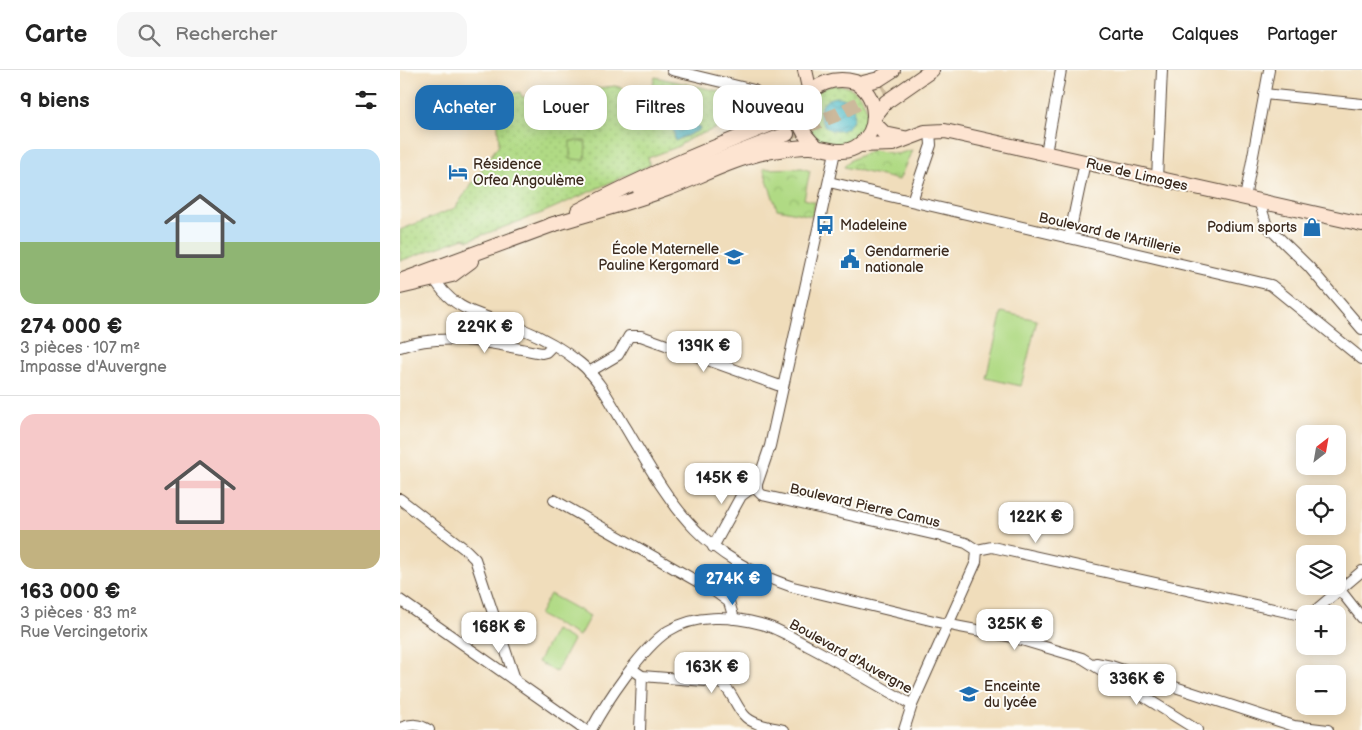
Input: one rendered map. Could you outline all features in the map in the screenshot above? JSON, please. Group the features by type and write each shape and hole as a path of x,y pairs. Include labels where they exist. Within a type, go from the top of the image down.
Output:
{"main road":[{"path":"805,70 808,85"},
{"path":"859,84 879,79 893,70"},
{"path":"886,89 915,70"},
{"path":"551,225 665,190 765,153 817,147 834,152 851,149 859,145 868,135 874,120 886,102 932,70"},
{"path":"813,85 829,73 848,78 859,84 871,99 874,120"},
{"name":"Rue de Limoges","path":"874,120 885,134 893,138 912,137"},
{"path":"551,225 613,192 758,130"},
{"path":"802,130 817,147"},
{"name":"Rue de Limoges","path":"859,145 893,144 930,131 945,131 1362,224"},
{"path":"400,287 486,250 682,172 786,134"},
{"path":"400,281 433,274"}],"street":[{"path":"672,70 734,85"},
{"path":"1046,153 1061,70"},
{"path":"1157,178 1162,70"},
{"path":"1245,198 1269,70"},
{"path":"1264,94 1362,104"},
{"path":"912,201 931,145 930,131"},
{"path":"713,547 741,496 756,484 768,453 829,182 834,152"},
{"path":"1069,238 1085,162"},
{"name":"Boulevard de l'Artillerie","path":"829,182 1271,285 1362,359"},
{"path":"1259,201 1267,226 1310,267 1362,329"},
{"path":"433,274 448,295 462,308 483,317 522,329 553,344 582,364 611,404 657,481 682,517 713,547 770,579 793,587 1008,636 1090,662 1111,666 1294,726 1328,730"},
{"path":"589,372 618,355 629,336 641,336 783,387"},
{"path":"400,347 436,339 454,339 479,341 542,353 546,352 553,344"},
{"name":"Boulevard Pierre Camus","path":"756,484 762,495 771,498 966,542 976,550 992,547 1296,614"},
{"path":"400,498 466,550 475,560 516,679"},
{"path":"554,500 714,591 729,602 734,619"},
{"path":"904,730 912,705 976,562 976,550"},
{"path":"1346,585 1362,571"},
{"path":"1322,605 1334,595"},
{"path":"1344,595 1362,618"},
{"path":"400,600 516,679 586,730"},
{"name":"Boulevard d'Auvergne","path":"590,730 608,700 632,669 667,632 685,623 712,618 734,619 762,624 789,636 912,705"},
{"path":"1090,662 1197,730"},
{"path":"632,669 642,676 718,682 725,686 744,716 759,724 784,730"},
{"path":"640,730 642,676"},
{"path":"400,728 412,724 421,725 429,730"}],"green space":[{"path":"655,77 691,85 653,85"},
{"path":"843,85 849,87 862,98 867,109 865,127 849,143 831,145 825,143 811,130 822,130 822,89 825,87"},
{"path":"607,87 617,87 617,130 703,130 703,88 713,90 713,130 691,138 677,147 648,158 650,165 542,213 469,240 464,238 400,261 400,230 455,208 499,144 498,130 514,130 514,93 520,92 522,97 524,97 524,130 607,130"},
{"path":"570,141 586,141 585,160 570,159"},
{"path":"872,150 897,154 912,150 899,180 844,167 849,161"},
{"path":"802,168 810,171 804,199 815,202 812,216 777,209 763,169"},
{"path":"1002,312 1037,320 1021,386 986,378"},
{"path":"550,594 590,616 579,636 539,615"},
{"path":"555,630 573,640 556,672 538,662"}],"water":[{"path":"830,98 844,98 853,107 853,121 844,130 830,130 822,122 822,106"},
{"path":"673,130 699,130 675,141"}],"tunnel":[{"path":"787,134 836,115 886,89"}],"place":[{"name":"Résidence Orfea Angoulème","path":"458,172"},
{"name":"Madeleine","path":"825,225"},
{"name":"Podium sports","path":"1312,227"},
{"name":"École Maternelle Pauline Kergomard","path":"734,257"},
{"name":"Gendarmerie nationale","path":"850,259"},
{"name":"Enceinte du lycée","path":"969,694"}]}
